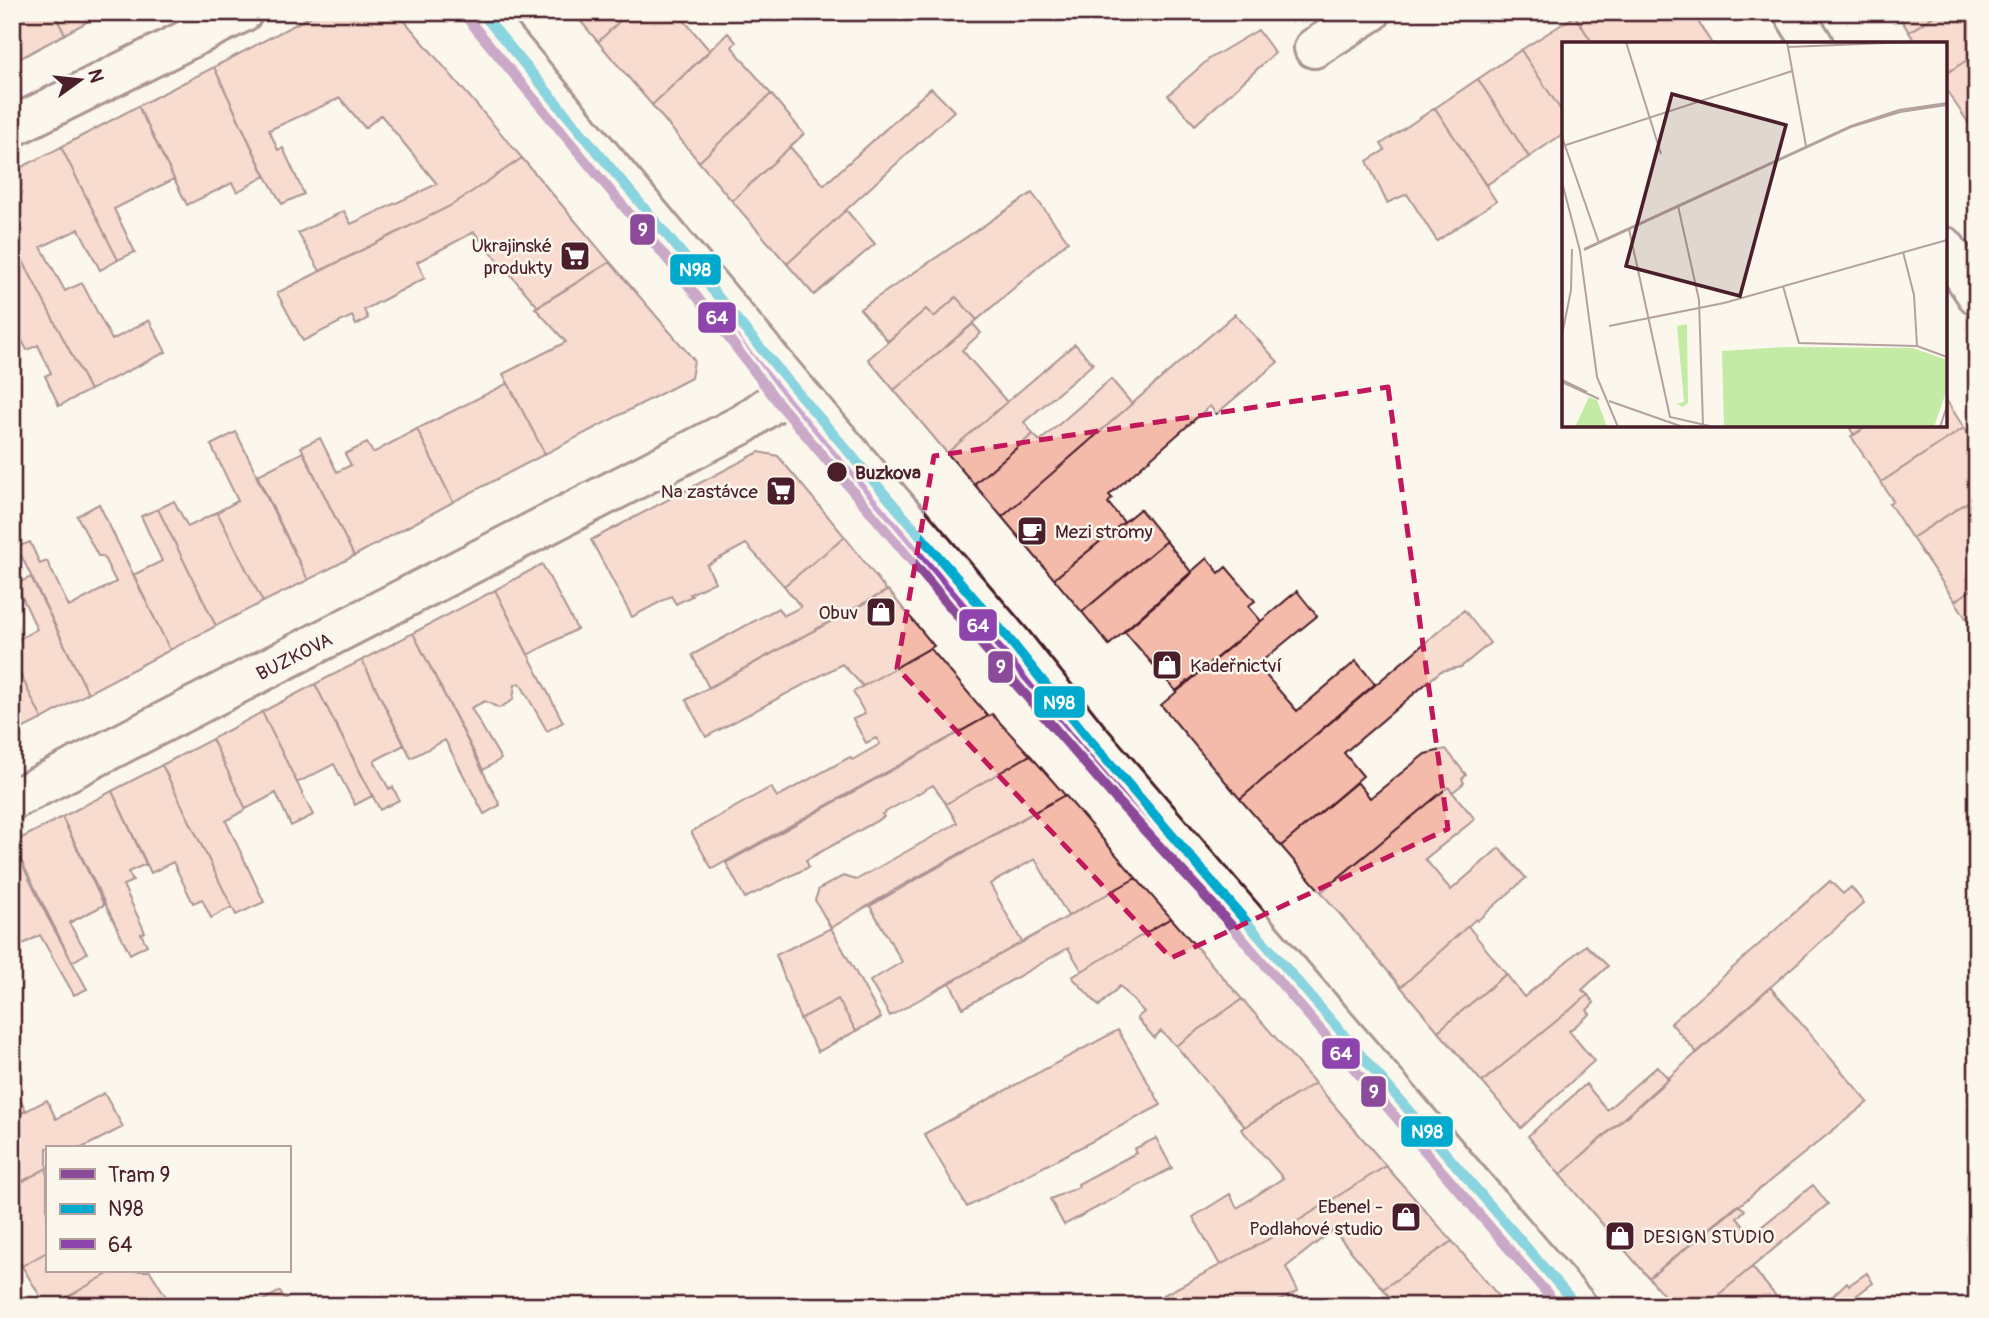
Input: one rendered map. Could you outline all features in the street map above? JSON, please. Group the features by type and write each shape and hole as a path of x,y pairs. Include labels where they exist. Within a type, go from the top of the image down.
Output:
{"street":[{"path":"12,127 243,12"},
{"path":"481,12 794,388 1013,644 1089,739 1577,1306"},
{"path":"1314,48 1371,12"},
{"path":"1793,12 1812,42"},
{"path":"1947,250 1977,295"},
{"name":"BUZKOVA","path":"12,800 743,424 794,388"}],"highlighted area":[{"path":"1388,387 1448,829 1171,958 897,668 934,456"}],"building":[{"path":"12,12 53,12 65,34 21,58 12,41"},
{"path":"53,12 105,12 65,34"},
{"path":"319,12 397,12 522,158 452,205 320,271 298,233 344,211 351,224 437,184 381,115 365,128 340,98 269,130 278,150 283,148 304,194 282,204 264,173 214,67"},
{"path":"573,12 629,12 598,42"},
{"path":"629,12 677,12 710,51 652,105 598,42"},
{"path":"1584,12 1692,12 1711,42 1592,42 1576,17"},
{"path":"1896,12 1940,12 1909,32"},
{"path":"1940,12 1977,12 1977,54 1947,73 1947,42 1915,42 1909,32"},
{"path":"1575,16 1592,42 1562,42 1562,112 1521,50"},
{"path":"1258,30 1275,53 1195,125 1168,95 1209,59"},
{"path":"728,33 736,42 732,47 771,94 699,162 652,105"},
{"path":"12,41 21,58 12,62"},
{"path":"1521,50 1562,112 1562,134 1529,157 1478,79"},
{"path":"1977,54 1977,119 1969,124 1947,91 1947,73"},
{"path":"214,67 265,176 237,192 232,183 187,205 138,106"},
{"path":"1478,79 1529,157 1486,185 1435,108"},
{"path":"931,88 954,111 787,264 732,201 790,147 824,185"},
{"path":"771,94 804,134 732,201 699,162"},
{"path":"138,106 174,179 114,209 135,252 118,260 61,147"},
{"path":"1435,108 1496,201 1437,241 1407,194 1387,203 1367,161 1385,150 1381,144"},
{"path":"61,147 118,260 100,270 79,229 41,247 65,291 82,283 112,340 149,320 166,352 90,390 12,240 12,172"},
{"path":"522,158 610,262 538,307 474,232 417,262 425,278 364,310 368,318 356,325 352,316 303,341 277,293 452,205"},
{"path":"1032,193 1068,241 977,320 956,297 934,317 926,309 888,341 860,309"},
{"path":"846,210 875,244 814,295 787,264"},
{"path":"12,240 90,390 59,406 45,376 51,373 38,345 27,350 12,322 12,316 17,314 12,306"},
{"path":"610,262 694,360 691,378 545,454 503,374 566,342 535,308"},
{"path":"956,297 977,320 894,390 868,359 926,309 934,317"},
{"path":"1235,314 1278,362 1216,414 1210,406 1109,495 1112,498 1108,503 1124,522 1054,579 1002,517"},
{"path":"973,324 981,333 962,350 1007,402 947,453 894,390"},
{"path":"1075,344 1093,364 1024,422 1033,434 974,484 947,453"},
{"path":"1111,379 1132,404 1002,517 974,484 1033,434 1040,441"},
{"path":"508,383 545,454 453,502 417,429"},
{"path":"1947,401 1964,428 1881,482 1851,436 1866,427 1947,427"},
{"path":"1849,427 1866,427 1854,435"},
{"path":"1964,428 1977,448 1977,496 1912,538 1889,503 1893,501 1881,482"},
{"path":"417,429 453,502 354,556 301,447 320,438 337,472 351,465 345,454 367,443 373,453"},
{"path":"236,432 308,580 263,602 217,512 238,501 211,445"},
{"path":"303,452 354,556 308,580 256,476"},
{"path":"759,452 778,456 845,537 784,586 746,544 707,565 715,582 676,604 671,596 632,617 591,540"},
{"path":"1977,496 1977,586 1955,601 1912,538"},
{"path":"174,501 188,527 217,512 263,602 216,626 158,509"},
{"path":"99,504 170,650 88,693 17,547 30,542 40,564 47,561 69,607 116,582 103,556 98,556 77,516"},
{"path":"158,509 216,626 170,650 133,575 162,561 141,516"},
{"path":"1140,509 1166,541 1082,612 1054,579"},
{"path":"845,537 887,591 709,688 692,655 778,608 783,616 801,607 784,586"},
{"path":"1166,541 1192,573 1109,645 1082,612"},
{"path":"1207,558 1219,573 1226,567 1255,601 1248,606 1261,621 1176,691 1124,631"},
{"path":"542,564 577,629 528,655 495,590"},
{"path":"31,577 88,693 42,719 12,657 12,643 37,629 16,584"},
{"path":"1977,586 1977,635 1955,601"},
{"path":"495,590 563,722 547,731 520,683 515,685 513,700 499,708 485,701 471,708 501,759 483,770 413,633"},
{"path":"888,590 934,646 863,686 842,664 706,737 686,700"},
{"path":"1297,591 1317,616 1257,665 1297,711 1356,661 1375,684 1240,799 1161,705"},
{"path":"1464,610 1490,643 1461,667 1441,671 1344,753 1363,776 1281,846 1240,799"},
{"path":"413,633 500,805 484,814 445,740 411,758 362,660"},
{"path":"930,648 988,716 712,869 691,832 771,787 777,797 850,757 852,760 880,744 876,738 866,743 853,719 865,714 853,692"},
{"path":"12,657 42,719 12,734"},
{"path":"362,660 404,745 374,761 389,789 393,787 399,800 380,810 315,684"},
{"path":"315,684 372,796 355,805 334,764 297,783 262,712"},
{"path":"262,712 313,815 291,826 276,793 246,809 212,739"},
{"path":"992,714 1030,755 946,804 933,785 882,814 884,817 806,860 809,867 745,898 726,863"},
{"path":"212,739 246,809 226,821 264,902 236,915 162,765"},
{"path":"1446,749 1466,775 1462,779 1464,783 1453,792 1448,787 1321,892 1281,846 1357,782 1370,798 1425,754"},
{"path":"1030,755 1065,795 831,928 815,900 819,889 843,876 856,880 957,823 946,804"},
{"path":"162,765 232,907 211,918 202,899 193,903 173,862 151,873 112,791"},
{"path":"1448,787 1475,819 1425,859 1451,890 1499,848 1526,878 1401,987 1321,892"},
{"path":"112,791 146,864 128,872 133,881 123,885 145,932 141,934 147,945 130,954 62,817"},
{"path":"1065,795 1136,878 1068,916 1035,859 990,884 1022,942 890,1016 870,981 902,962 870,906"},
{"path":"62,817 104,905 69,923 87,953 72,962 12,843"},
{"path":"12,843 48,918 87,989 74,995 40,935 12,950"},
{"path":"1136,878 1171,918 1082,971 1068,948 963,1008 950,983"},
{"path":"1830,881 1843,894 1851,887 1864,903 1697,1053 1671,1023"},
{"path":"1171,918 1242,999 1176,1046 1161,1031 1154,1038 1137,1018 1144,1012 1120,986 1099,1006 1072,977"},
{"path":"1468,926 1506,974 1438,1031 1401,987"},
{"path":"831,928 881,1018 856,1031 838,999 800,1019 776,955"},
{"path":"1586,945 1608,966 1582,990 1588,995 1482,1082 1438,1031 1506,974 1524,997"},
{"path":"1770,987 1868,1102 1649,1278 1560,1175"},
{"path":"1588,995 1594,1003 1587,1010 1590,1014 1569,1031 1594,1061 1521,1128 1482,1082"},
{"path":"838,999 856,1031 818,1052 800,1019"},
{"path":"1242,999 1315,1083 1245,1127 1176,1046"},
{"path":"1118,1030 1161,1105 967,1207 924,1134"},
{"path":"1657,1066 1669,1079 1560,1175 1528,1136 1586,1084 1607,1110"},
{"path":"1315,1083 1386,1166 1269,1239 1220,1265 1193,1217 1230,1194 1237,1208 1283,1178 1241,1129"},
{"path":"12,1086 26,1110 12,1118"},
{"path":"104,1093 123,1127 86,1146 46,1146 46,1169 12,1187 12,1118 47,1100 56,1119"},
{"path":"1156,1138 1172,1168 1064,1225 1050,1199 1079,1187 1078,1184 1136,1153 1134,1149"},
{"path":"1386,1166 1452,1241 1383,1289 1333,1230 1286,1267 1298,1291 1270,1306 1143,1306 1269,1239"},
{"path":"46,1169 46,1253 22,1266 12,1250 12,1187"},
{"path":"1813,1185 1828,1204 1705,1306 1673,1306 1649,1278 1738,1205 1745,1210 1737,1218 1751,1235"},
{"path":"1452,1241 1507,1306 1397,1306 1383,1289"},
{"path":"46,1253 46,1272 111,1272 52,1306 46,1306 22,1266"},
{"path":"1752,1267 1784,1306 1705,1306"},
{"path":"111,1272 151,1272 167,1298 152,1306 52,1306"},
{"path":"1867,1273 1873,1283 1857,1295 1864,1306 1822,1306 1847,1282 1849,1285"},
{"path":"280,1291 288,1305 253,1306"}],"tram line":[{"name":"9","path":"462,12 678,272 777,401 995,660 1115,798 1216,908 1558,1306"}],"transit line":[{"name":"N98","path":"481,12 794,388 1013,644 1089,739 1577,1306"},
{"name":"64","path":"470,21 783,397 1002,653 1078,748 1558,1306"}],"place":[{"name":"Ukrajinské produkty","path":"575,256"},
{"name":"Buzkova","path":"837,472"},
{"name":"Na zastávce","path":"781,491"},
{"name":"Mezi stromy","path":"1032,531"},
{"name":"Obuv","path":"881,612"},
{"name":"Kadeřnictví","path":"1167,665"},
{"name":"Ebenel - Podlahové studio","path":"1406,1217"},
{"name":"DESIGN STUDIO","path":"1620,1236"}]}
